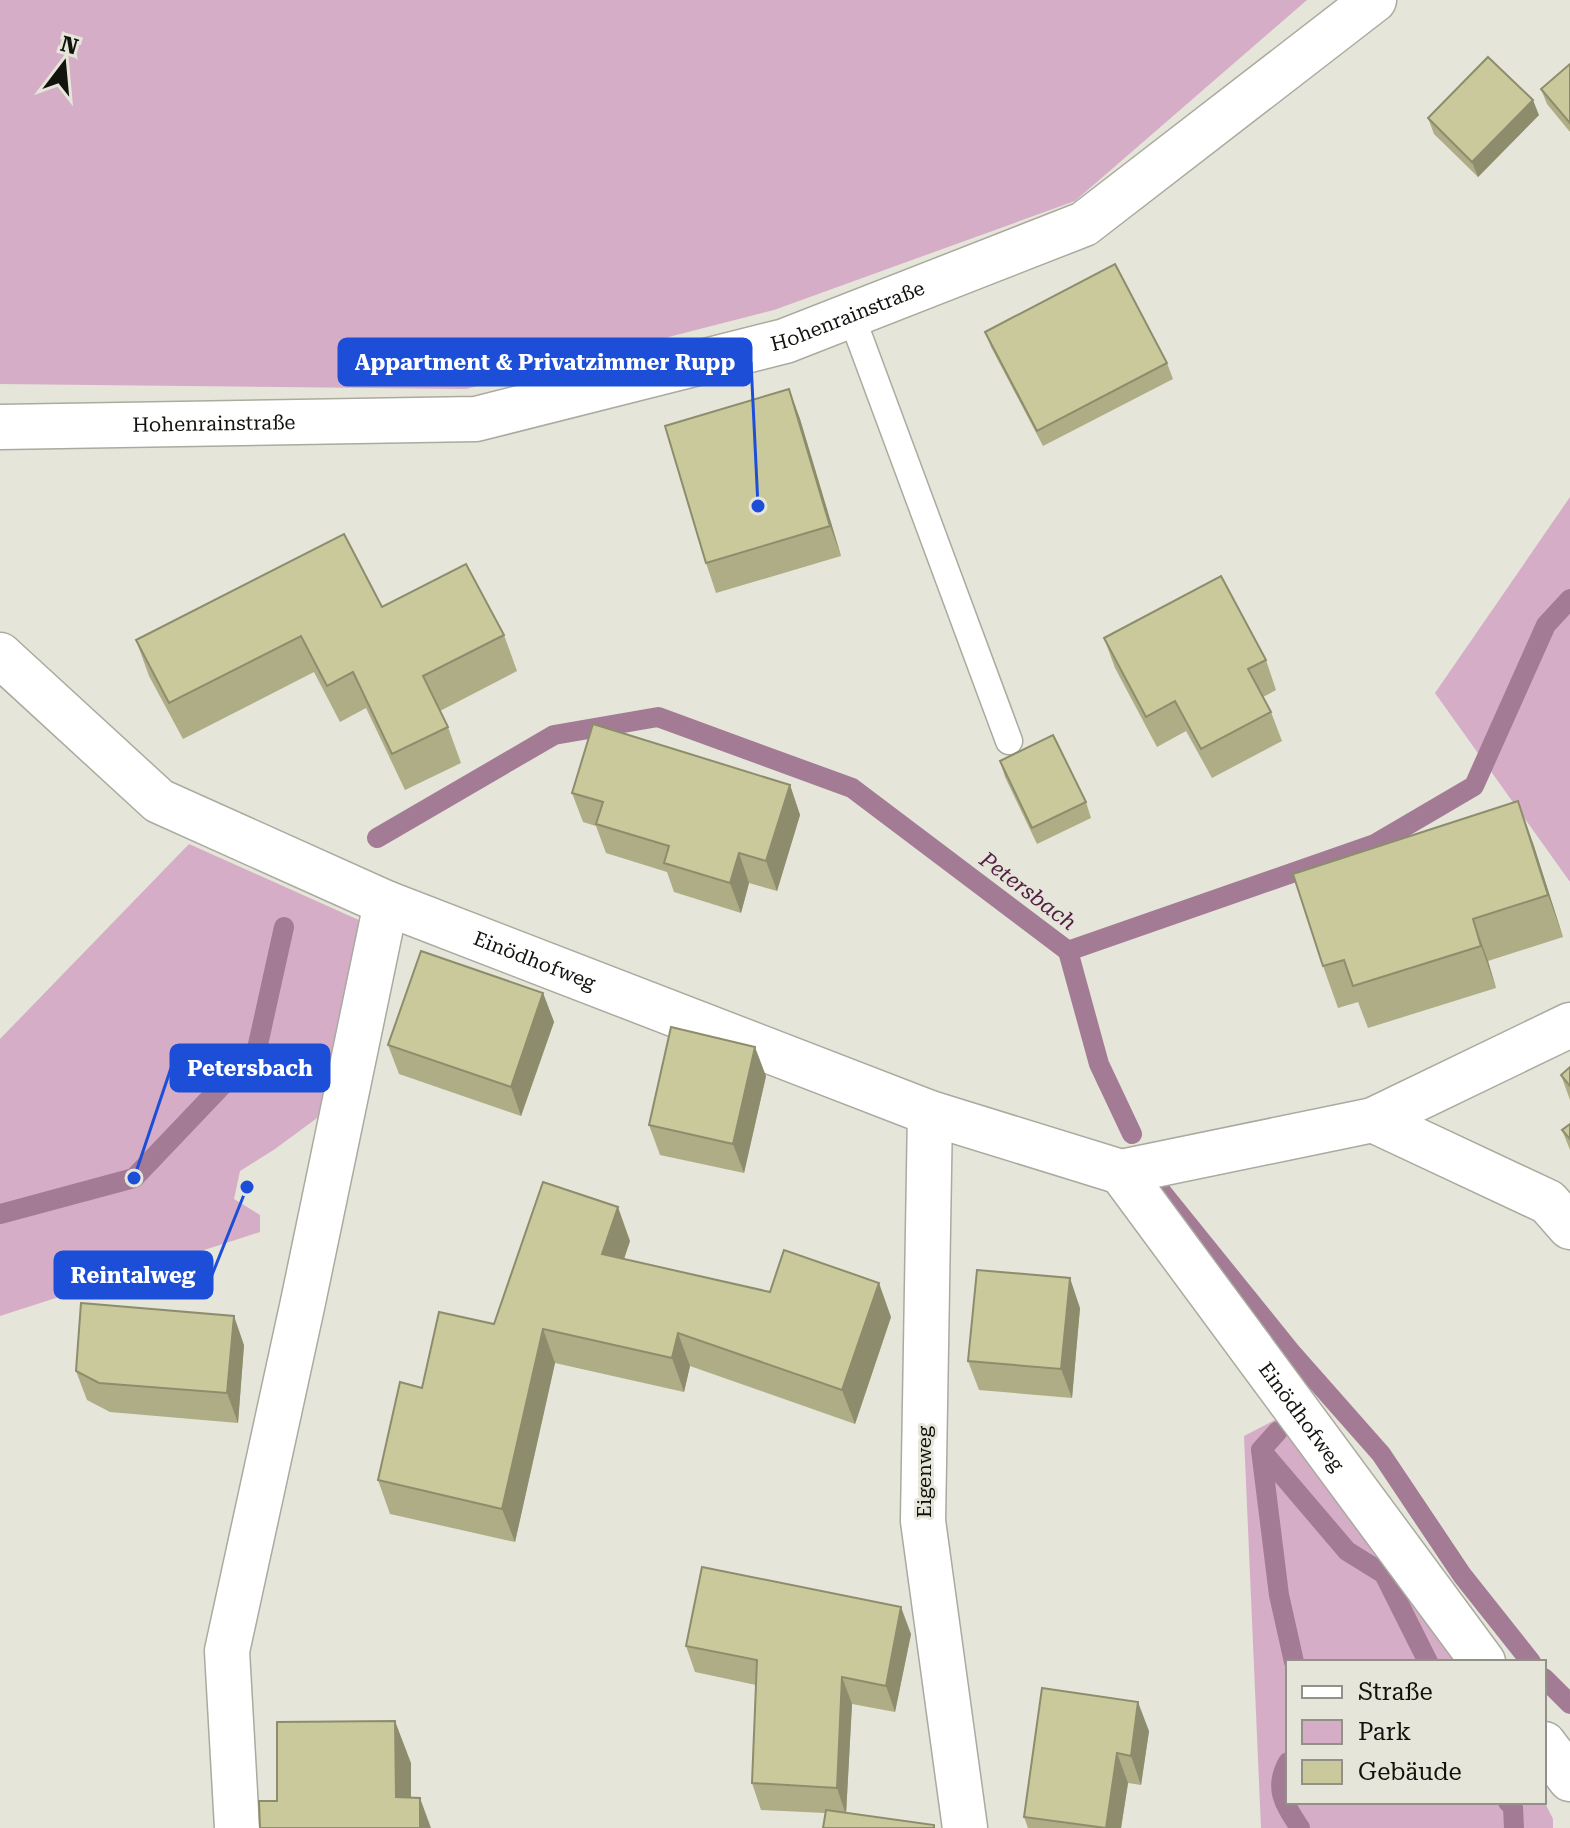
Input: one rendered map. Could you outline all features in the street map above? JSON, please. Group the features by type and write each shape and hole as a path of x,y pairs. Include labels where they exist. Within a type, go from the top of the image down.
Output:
{"street":[{"name":"Hohenrainstraße","path":"0,427 476,419 785,341 1084,224 1374,0"},
{"name":"Einödhofweg","path":"0,655 159,801 386,903 930,1113 1121,1172 1373,1120 1570,1025"},
{"path":"237,1828 227,1651 386,903"},
{"name":"Eigenweg","path":"930,1113 923,1521 965,1828"},
{"path":"1373,1120 1548,1202 1570,1227"},
{"name":"Einödhofweg","path":"1121,1172 1482,1660"},
{"path":"1546,1747 1570,1779"}],"lane":[{"path":"851,315 1009,741"}],"green space":[{"path":"0,0 1307,0 1075,201 774,310 466,389 0,384"},
{"path":"1570,497 1570,882 1435,693"},
{"path":"189,844 361,921 332,1107 240,1171 234,1199 260,1215 260,1232 0,1316 0,1039"},
{"path":"1296,1409 1474,1660 1286,1660 1286,1804 1546,1804 1553,1819 1553,1828 1261,1828 1244,1436"}],"building":[{"path":"1488,57 1533,100 1472,162 1428,118"},
{"path":"1570,64 1570,123 1541,89"},
{"path":"1115,264 1167,363 1037,431 985,332"},
{"path":"789,389 830,526 706,563 665,426"},
{"path":"344,534 382,607 466,564 504,635 423,676 448,727 392,754 353,672 327,686 301,636 169,703 136,640"},
{"path":"1221,576 1266,660 1248,669 1271,712 1201,749 1175,701 1146,717 1104,638"},
{"path":"593,724 790,785 766,861 739,853 730,883 664,863 669,846 596,824 603,802 572,793"},
{"path":"1053,735 1086,802 1032,828 1000,761"},
{"path":"1518,801 1548,895 1473,919 1481,946 1353,986 1344,960 1323,966 1293,874"},
{"path":"421,951 543,993 511,1087 388,1045"},
{"path":"671,1027 755,1047 733,1144 649,1125"},
{"path":"1570,1067 1570,1086 1561,1075"},
{"path":"1570,1124 1570,1139 1562,1130"},
{"path":"543,1182 618,1207 602,1254 770,1292 784,1250 879,1283 842,1390 678,1333 672,1358 543,1329 502,1509 378,1480 400,1382 422,1388 439,1312 494,1324"},
{"path":"977,1270 1070,1278 1061,1369 968,1361"},
{"path":"81,1303 234,1316 227,1393 99,1383 76,1371"},
{"path":"702,1567 901,1607 886,1686 842,1677 837,1788 752,1783 757,1660 686,1646"},
{"path":"1042,1688 1138,1702 1131,1756 1117,1753 1106,1828 1024,1817"},
{"path":"395,1721 396,1797 420,1798 420,1828 260,1828 259,1801 277,1801 277,1722"},
{"path":"826,1810 934,1825 934,1828 823,1828"}],"waterway":[{"name":"Petersbach","path":"377,838 554,735 658,717 852,788 1068,951 1375,844 1474,786 1546,625 1570,599"},
{"name":"Petersbach","path":"0,1214 134,1178 257,1049 284,927"},
{"path":"1068,951 1099,1064 1132,1134"},
{"path":"1160,1190 1290,1351 1381,1454 1462,1575 1529,1660"},
{"path":"1278,1431 1261,1450 1279,1595 1294,1660"},
{"path":"1261,1450 1347,1551 1384,1574 1427,1660"},
{"path":"1546,1680 1570,1704"},
{"path":"1286,1767 1281,1780 1286,1804"},
{"path":"1286,1804 1300,1828"},
{"path":"1510,1804 1513,1807 1514,1828"}],"place":[{"name":"Appartment & Privatzimmer Rupp","path":"758,506"},
{"name":"Petersbach","path":"134,1178"},
{"name":"Reintalweg","path":"247,1187"}]}
